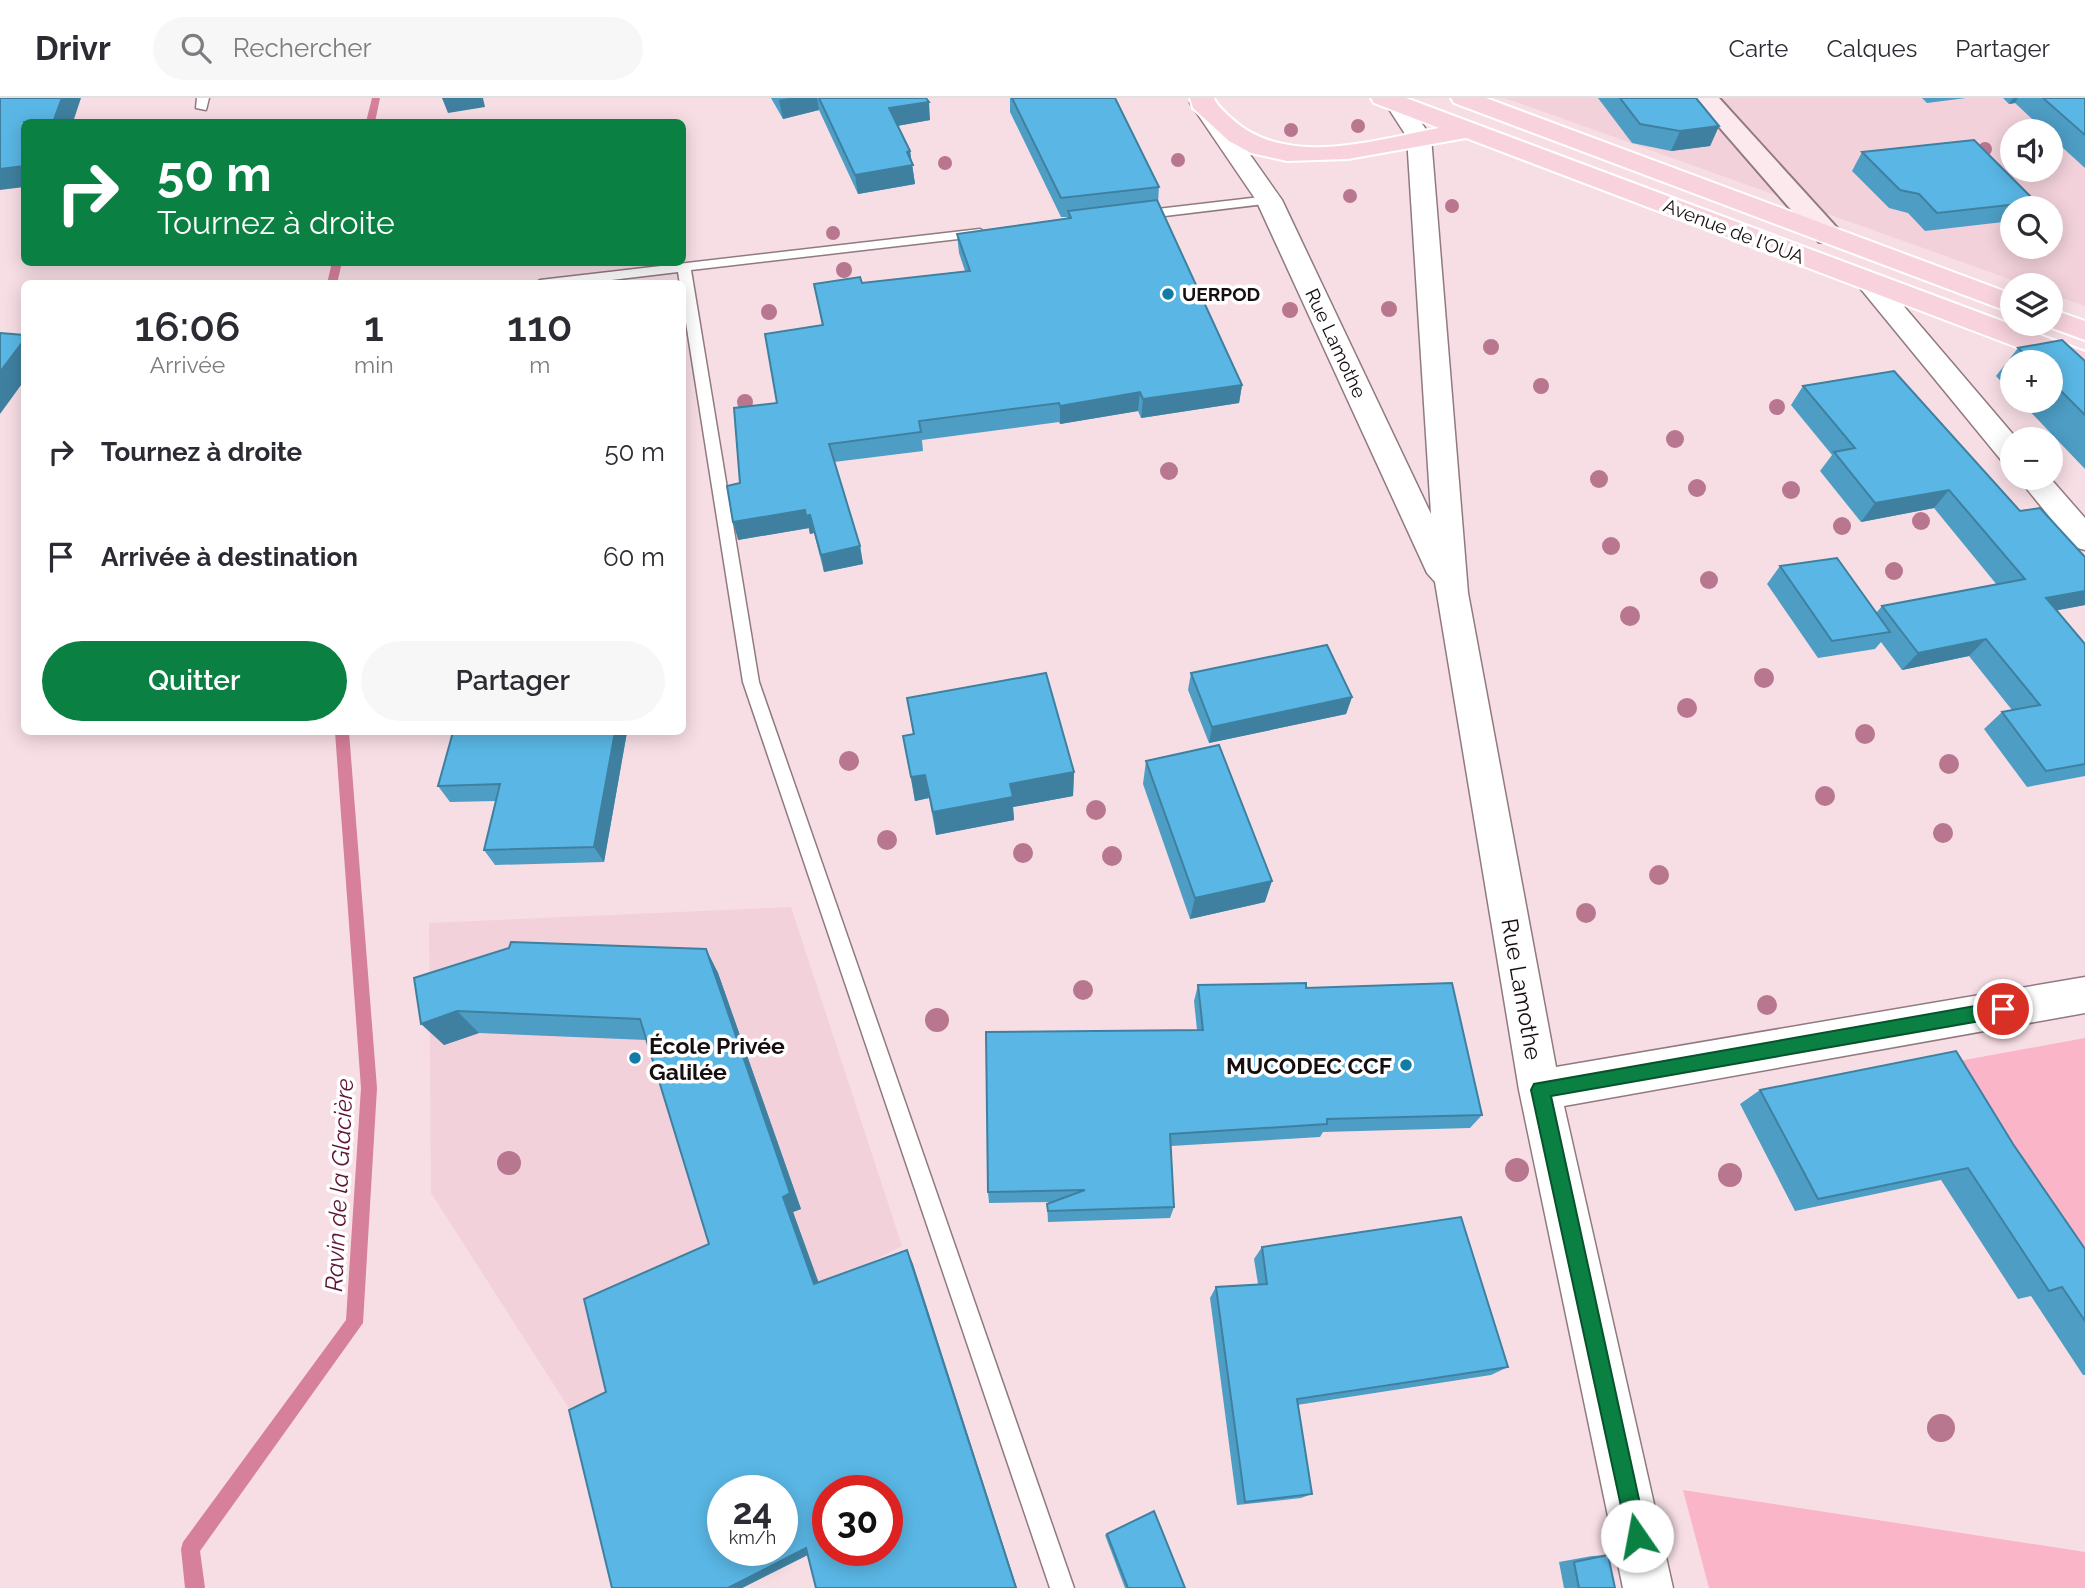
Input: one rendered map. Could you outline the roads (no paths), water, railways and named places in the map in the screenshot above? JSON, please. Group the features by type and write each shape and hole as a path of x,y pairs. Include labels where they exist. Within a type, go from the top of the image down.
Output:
{"main road":[{"name":"Avenue de l'OUA","path":"1463,98 2000,300"},
{"path":"1201,100 1239,137 1262,147 1294,155 1336,152 1468,131"},
{"name":"Avenue de l'OUA","path":"1391,100 2085,363"},
{"path":"2063,323 2085,331"}],"street":[{"path":"1706,98 1829,236"},
{"name":"Rue Lamothe","path":"1201,100 1269,200 1452,593"},
{"name":"Rue Lamothe","path":"1391,100 1419,137 1452,593 1540,1090 1648,1588"},
{"path":"1869,282 2000,439"},
{"path":"2043,490 2085,539"},
{"path":"1540,1090 2085,995"}],"lane":[{"path":"1119,217 1269,200"},
{"path":"574,280 997,231"},
{"path":"684,267 751,682 1062,1588"}],"waterway":[{"name":"Ravin de la Glacière","path":"371,119 376,98"},
{"name":"Ravin de la Glacière","path":"333,280 336,266"},
{"name":"Ravin de la Glacière","path":"195,1588 190,1549 354,1323 369,1088 342,735"}],"place":[{"name":"UERPOD","path":"1168,294"},
{"name":"École Privée Galilée","path":"635,1058"},
{"name":"MUCODEC CCF","path":"1406,1065"}]}
